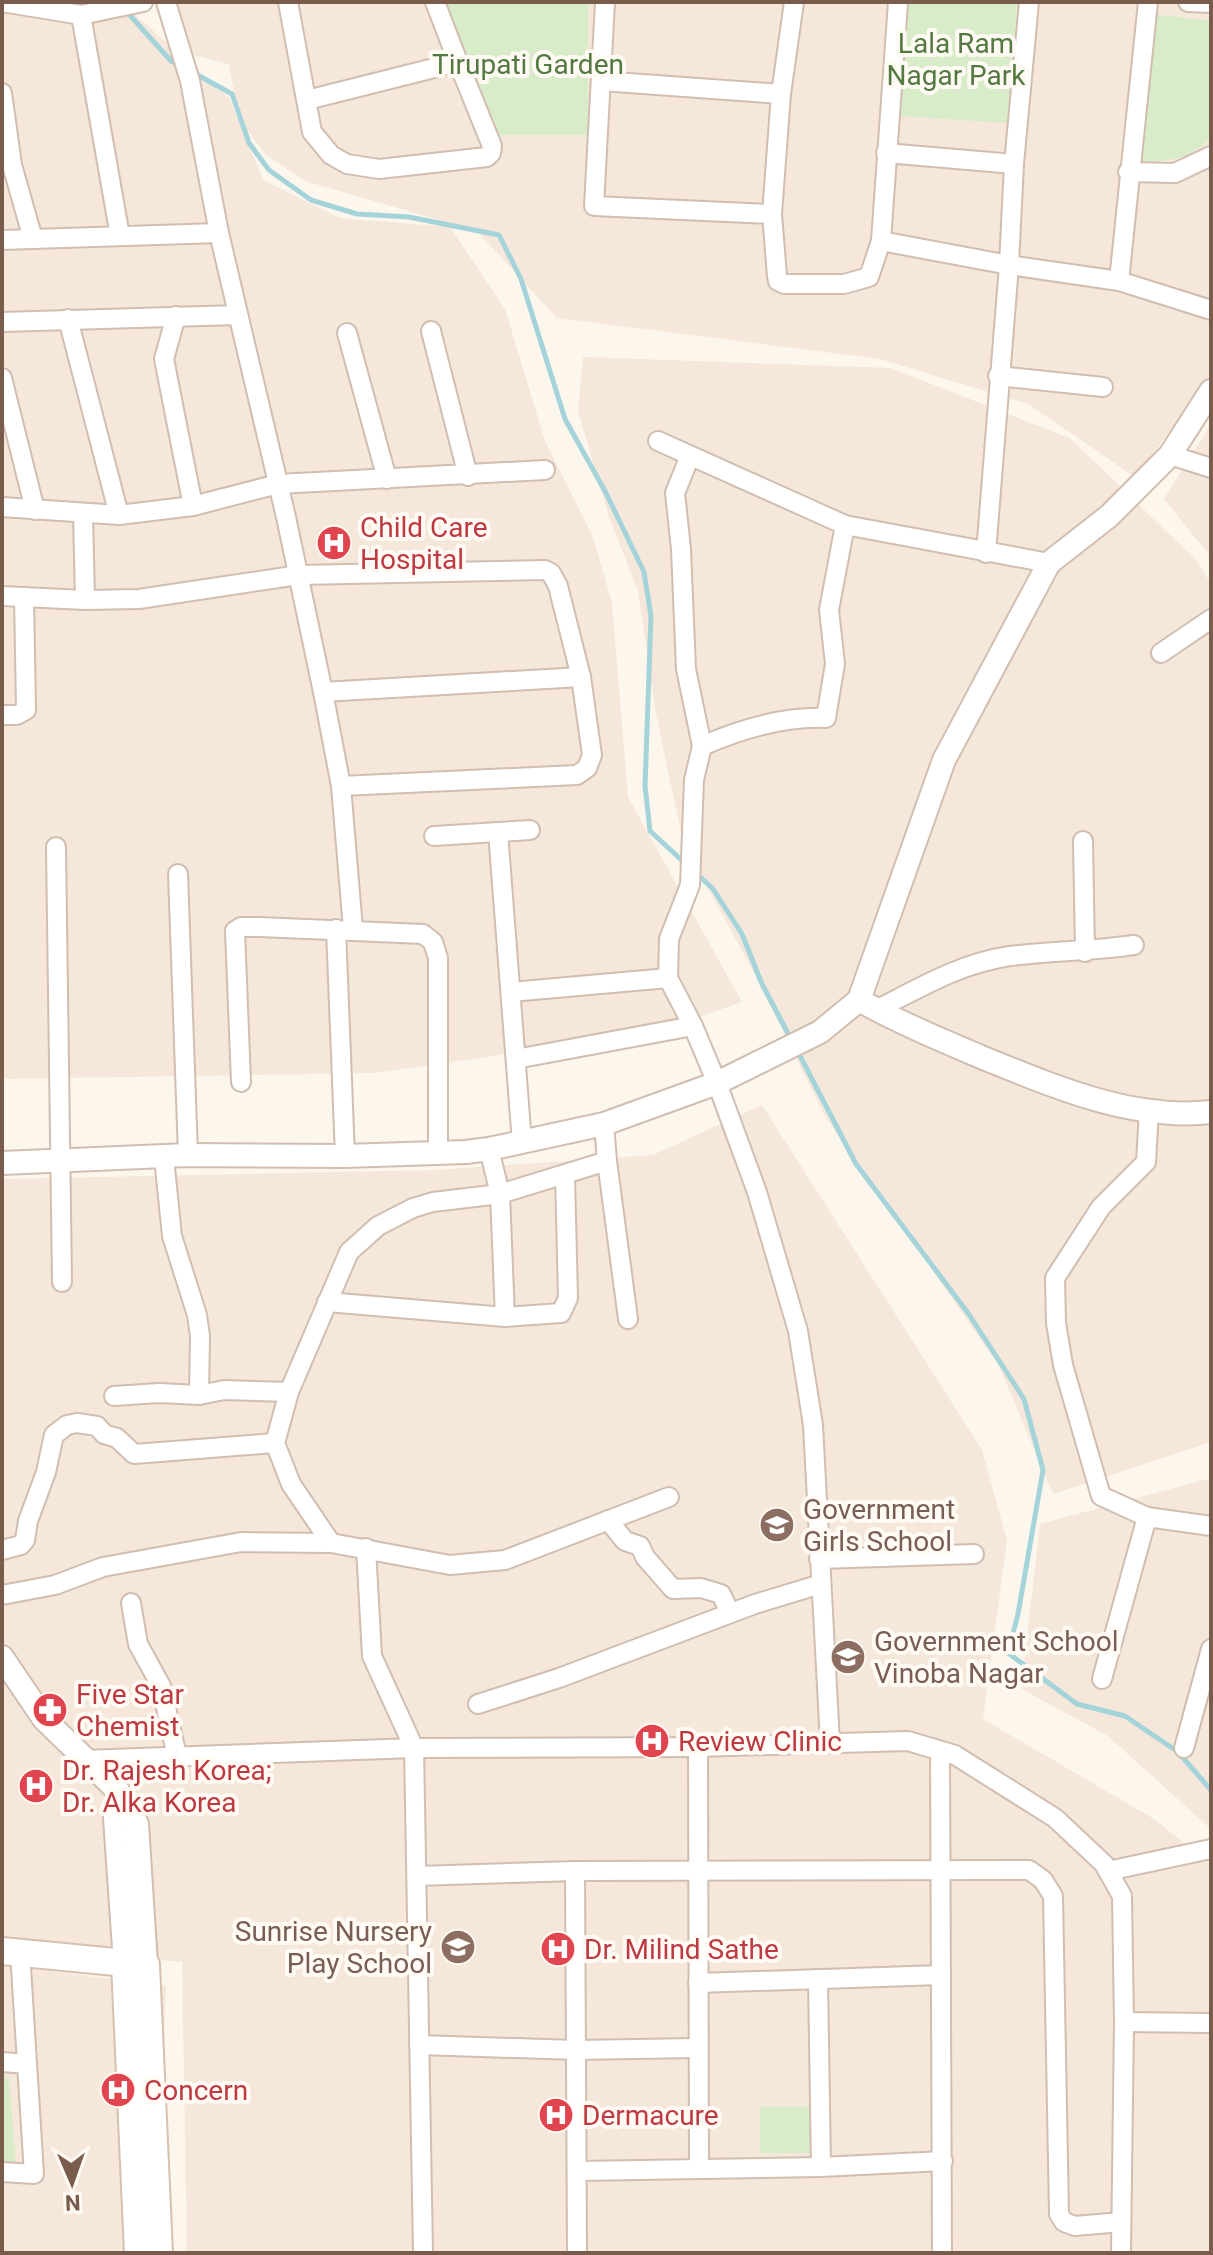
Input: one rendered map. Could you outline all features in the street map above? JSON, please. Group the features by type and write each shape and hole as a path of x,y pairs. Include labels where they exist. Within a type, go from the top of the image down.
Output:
{"main road":[{"path":"11,1952 135,1964"},
{"path":"135,1964 138,2253"},
{"path":"135,1964 159,2253"}],"street":[{"path":"2,2 81,15 140,2"},
{"path":"166,2 190,81 219,233 299,575 341,786 345,1156"},
{"path":"288,2 312,132 331,155 347,164 379,169 487,157 491,153 492,146 435,2"},
{"path":"605,2 594,206 772,214"},
{"path":"794,2 781,94 772,214 777,276 778,281 784,284 859,281 869,277 881,241 898,2"},
{"path":"986,553 1029,2"},
{"path":"1119,281 1148,2"},
{"path":"1188,2 1211,3"},
{"path":"81,15 120,236"},
{"path":"307,100 458,62"},
{"path":"601,81 781,94"},
{"path":"2,93 7,165 33,239"},
{"path":"886,153 1014,164"},
{"path":"1128,172 1175,173 1211,156"},
{"path":"2,240 219,233"},
{"path":"881,241 1009,265 1119,281 1211,310"},
{"path":"2,322 238,315"},
{"path":"176,316 164,359 193,506"},
{"path":"68,319 119,515"},
{"path":"431,331 468,476"},
{"path":"347,333 387,479"},
{"path":"998,376 1103,387"},
{"path":"2,378 6,411 35,510"},
{"path":"868,1005 944,760 1049,563 1109,516 1170,455 1211,391"},
{"path":"658,441 845,525 1049,563"},
{"path":"1170,455 1211,468"},
{"path":"690,456 675,493 681,549 686,669 702,746 694,780 690,885 669,939 668,978 717,1083 757,1192 798,1331 813,1425 830,1743"},
{"path":"2,507 119,515 193,506 278,484 545,470"},
{"path":"83,514 85,600"},
{"path":"702,746 737,731 805,717 826,718 835,664 829,610 845,525"},
{"path":"2,596 139,599 299,575 545,570 551,573 558,586 581,677 592,755 587,768 577,775 341,786"},
{"path":"2,715 17,715 26,710 24,597"},
{"path":"1161,653 1211,619"},
{"path":"323,692 581,677"},
{"path":"434,836 530,830"},
{"path":"498,832 522,1143"},
{"path":"1083,841 1085,952"},
{"path":"56,847 62,1282"},
{"path":"178,874 188,1155"},
{"path":"241,1082 235,931 241,927 423,934 433,942 438,958 438,1153"},
{"path":"2,1163 188,1155 438,1153 522,1143 604,1124 717,1083 868,1005 947,973 1008,957 1134,945"},
{"path":"511,992 668,978"},
{"path":"868,1005 896,1021 1059,1089 1149,1111 1180,1114 1211,1112"},
{"path":"516,1059 693,1026"},
{"path":"1149,1111 1146,1162 1101,1207 1055,1278 1056,1323 1063,1365 1101,1496 1147,1517 1211,1526"},
{"path":"604,1124 628,1319"},
{"path":"489,1149 500,1194 505,1317"},
{"path":"164,1158 172,1236 197,1315 200,1336 199,1395"},
{"path":"331,1543 291,1484 275,1443 289,1392 349,1252 378,1226 400,1213 433,1202 500,1194 607,1161"},
{"path":"327,1302 505,1317 561,1313 568,1298 565,1175"},
{"path":"114,1396 159,1393 199,1395 224,1390 289,1392"},
{"path":"2,1550 21,1545 25,1540 54,1435 67,1425 97,1426 104,1434 117,1438 134,1454 275,1443"},
{"path":"2,1595 55,1585 103,1567 241,1542 331,1543 450,1565 505,1560 669,1497"},
{"path":"1102,1679 1147,1517"},
{"path":"608,1520 625,1541 640,1546 645,1557 673,1589 712,1589 721,1594 730,1613"},
{"path":"366,1548 372,1656 414,1748 423,2253"},
{"path":"819,1559 974,1554"},
{"path":"478,1704 559,1678 779,1595 821,1584"},
{"path":"131,1603 138,1644 161,1686 169,1711 177,1756"},
{"path":"1184,1748 1211,1649"},
{"path":"2,1657 44,1719 118,1791 137,1824 135,1964"},
{"path":"84,1760 414,1748 698,1747 908,1741 955,1755 1055,1818 1104,1864 1122,1896 1121,2253"},
{"path":"698,1747 699,2169"},
{"path":"940,1751 942,2253"},
{"path":"1108,1871 1211,1849"},
{"path":"417,1876 575,1871 1029,1870 1043,1880 1053,1896 1059,2214 1064,2222 1075,2226 1121,2222"},
{"path":"575,1871 577,2253"},
{"path":"2,2172 34,2174 27,2064 11,1952"},
{"path":"698,1983 941,1975"},
{"path":"818,1979 821,2167"},
{"path":"1124,2022 1211,2023"},
{"path":"419,2045 576,2050 697,2048"},
{"path":"2,2062 27,2064"},
{"path":"578,2171 821,2167 943,2161"}],"shaded area":[{"path":"2,2 121,2 229,98 263,180 340,218 450,227 505,309 545,441 593,537 612,603 628,797 742,1002 653,1033 375,1073 2,1079"},
{"path":"171,2 1211,2 1211,376 1135,477 1028,404 880,359 557,318 477,231 305,181 265,154 239,119 229,64 189,54"},
{"path":"583,357 891,368 1071,439 1197,561 1211,584 1211,1442 1053,1494 999,1366 824,1115 754,973 683,842 656,714 638,591 609,517 578,411"},
{"path":"1211,424 1211,557 1164,499"},
{"path":"762,1105 982,1450 1007,1540 983,1719 1154,1819 1211,1864 1211,2253 187,2253 182,1962 2,1946 2,1179 435,1170 653,1155"},
{"path":"1211,1478 1211,1829 1108,1736 1021,1689 1040,1524"},
{"path":"2,1965 166,1986 156,2253 2,2253"}],"green space":[{"name":"Tirupati Garden","path":"439,2 588,2 588,135 489,135"},
{"name":"Lala Ram Nagar Park","path":"903,2 1017,2 1009,123 896,116"},
{"path":"1152,14 1211,21 1211,138 1179,158 1141,162"},
{"path":"2,2077 9,2078 16,2164 2,2163"},
{"path":"815,2106 816,2153 760,2153 760,2107"}],"waterway":[{"path":"127,12 171,61 181,66"},
{"path":"194,73 232,94 249,143 269,170 311,200 357,214 409,217 499,235 521,279 565,419 606,493 644,572 651,616 645,786 650,831 687,865"},
{"path":"697,874 713,889 742,934 762,984 792,1041"},
{"path":"797,1050 856,1164 968,1313 1024,1399 1043,1470 1018,1614 1008,1653 1077,1704 1125,1716 1178,1752 1211,1790"}],"place":[{"name":"Child Care Hospital","path":"334,543"},
{"name":"Government Girls School","path":"777,1525"},
{"name":"Government School Vinoba Nagar","path":"848,1657"},
{"name":"Five Star Chemist","path":"50,1710"},
{"name":"Review Clinic","path":"652,1741"},
{"name":"Dr. Rajesh Korea; Dr. Alka Korea","path":"36,1786"},
{"name":"Sunrise Nursery Play School","path":"458,1947"},
{"name":"Dr. Milind Sathe","path":"558,1949"},
{"name":"Concern","path":"118,2090"},
{"name":"Dermacure","path":"556,2115"}]}
